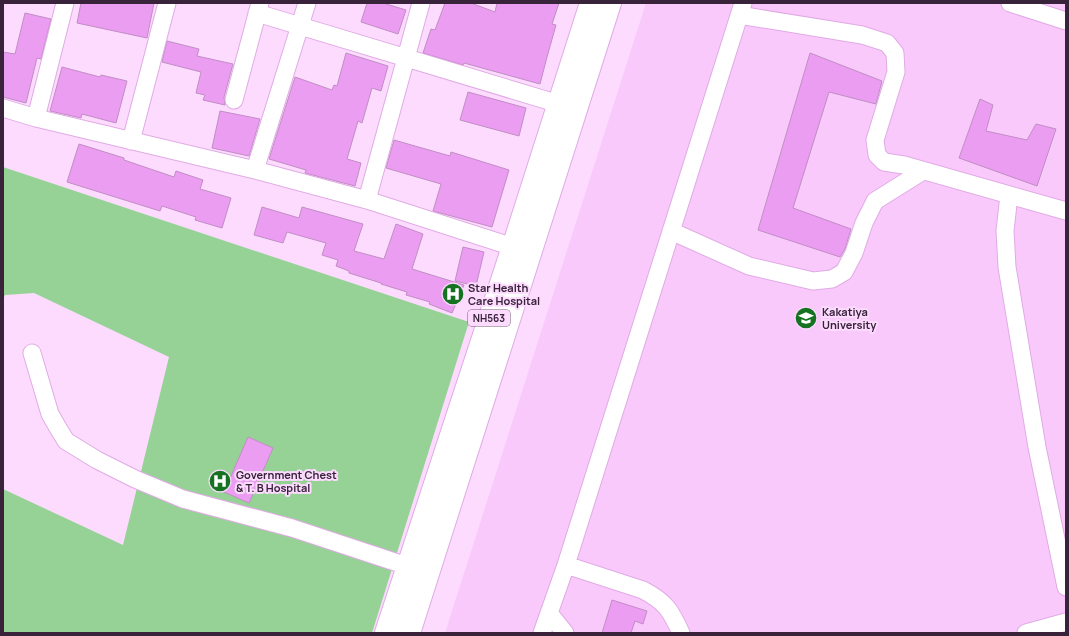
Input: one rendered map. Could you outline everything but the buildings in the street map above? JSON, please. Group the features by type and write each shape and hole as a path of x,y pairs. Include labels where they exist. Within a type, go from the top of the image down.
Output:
{"highway":[{"name":"NH563","path":"386,633 513,247 591,3"},
{"name":"NH563","path":"409,633 610,3"}],"street":[{"path":"36,118 65,3"},
{"path":"131,141 167,3"},
{"path":"255,170 307,3"},
{"path":"367,200 421,3"},
{"path":"1010,3 1066,21"},
{"path":"234,100 259,8 301,26 405,59 559,104"},
{"path":"542,633 566,565 741,9 862,35 887,43 895,53 896,72 875,140 877,155 884,162 923,170 1066,211"},
{"path":"3,108 36,118 255,170 367,200 513,247"},
{"path":"671,230 749,266 813,281 832,279 844,272 854,253 864,223 876,201 923,170"},
{"path":"1009,195 1005,231 1007,267 1037,447 1066,587"},
{"path":"32,353 50,414 58,428 66,441 97,460 135,479 183,499 292,528 407,566"},
{"path":"566,565 644,590 665,604 672,613 681,633"},
{"path":"549,613 565,633"},
{"path":"1026,633 1066,622"}],"shaded area":[{"name":"Kakatiya University","path":"646,3 1066,3 1066,633 445,633"}],"green space":[{"path":"3,167 469,322 372,633 3,633 3,489 123,545 169,357 34,293 5,295 3,299"}],"place":[{"name":"Star Health Care Hospital","path":"453,294"},
{"name":"Kakatiya University","path":"806,318"},
{"name":"Government Chest & T. B Hospital","path":"220,481"}]}
